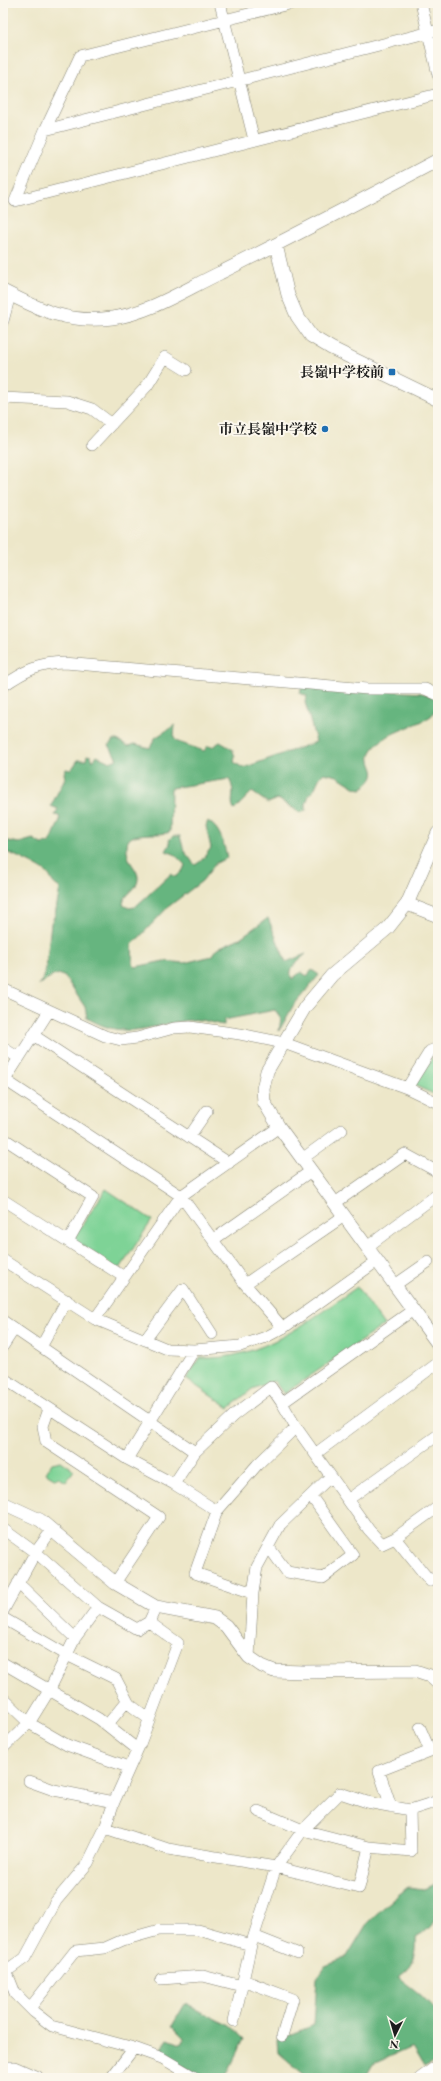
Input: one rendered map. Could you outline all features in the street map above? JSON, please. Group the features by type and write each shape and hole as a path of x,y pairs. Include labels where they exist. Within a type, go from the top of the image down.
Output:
{"street":[{"path":"220,3 254,140"},
{"path":"293,3 80,56 45,130 15,201 438,94"},
{"path":"421,3 433,31 438,75"},
{"path":"45,130 433,31"},
{"path":"3,321 6,293 33,307 57,316 86,319 112,318 145,309 276,245 438,160"},
{"path":"276,245 288,295 297,316 311,336 330,348 438,400"},
{"path":"92,445 147,386 166,357 186,370"},
{"path":"3,398 66,401 92,409 112,424"},
{"path":"3,686 25,671 46,664 65,663 367,688 425,689 438,695"},
{"path":"435,1335 413,1310 279,1127 264,1102 263,1089 267,1071 305,1007 332,975 388,928 408,904 438,833"},
{"path":"408,904 438,916"},
{"path":"3,989 106,1036 121,1040 137,1038 174,1028 190,1027 284,1043 406,1088 438,1103"},
{"path":"49,1011 4,1082 181,1196 245,1284 283,1328"},
{"path":"34,1035 229,1162"},
{"path":"3,1048 19,1058"},
{"path":"406,1088 430,1051 438,1048"},
{"path":"189,1137 207,1111"},
{"path":"94,1319 181,1196 279,1127"},
{"path":"302,1159 342,1130"},
{"path":"3,1138 93,1196 68,1241"},
{"path":"335,1203 405,1154 438,1172"},
{"path":"213,1240 311,1171"},
{"path":"367,1247 438,1194"},
{"path":"3,1200 124,1277"},
{"path":"245,1284 344,1216"},
{"path":"3,1260 67,1300 94,1319 167,1349 194,1350 240,1346 266,1337 283,1328 377,1261"},
{"path":"395,1285 428,1262"},
{"path":"145,1340 183,1289 212,1334"},
{"path":"41,1347 67,1300"},
{"path":"282,1403 413,1310"},
{"path":"3,1321 195,1452"},
{"path":"3,1346 14,1329"},
{"path":"127,1459 194,1350"},
{"path":"315,1454 438,1363"},
{"path":"3,1378 127,1459 174,1484 217,1511"},
{"path":"174,1484 195,1452 234,1415 271,1387 330,1477 369,1530 382,1544 395,1538 438,1507"},
{"path":"49,1409 43,1426 46,1442 159,1516 115,1583"},
{"path":"253,1593 195,1573 217,1511 257,1465 296,1427"},
{"path":"348,1500 438,1435"},
{"path":"249,1658 253,1593 257,1567 280,1525 330,1477"},
{"path":"268,1546 287,1572 323,1578 353,1556 311,1496"},
{"path":"3,1503 40,1520 115,1583 156,1607 215,1618 226,1626 249,1658 274,1671 415,1671 430,1676 438,1683"},
{"path":"3,1529 35,1553 98,1607 137,1629 149,1622 156,1607"},
{"path":"3,1611 35,1553 52,1530"},
{"path":"395,1538 430,1581 438,1576"},
{"path":"18,1583 75,1638"},
{"path":"3,1748 29,1723 50,1689 75,1638 98,1607"},
{"path":"3,1618 67,1655 116,1680 127,1701 148,1719"},
{"path":"149,1622 178,1643 105,1828 88,1863 56,1901 25,1958 4,1970 15,1993 30,2008 52,2026 134,2048 162,2058 195,2078"},
{"path":"3,1663 50,1689 107,1725 137,1749"},
{"path":"3,1698 29,1723 67,1746 128,1767"},
{"path":"107,1725 127,1701"},
{"path":"391,1807 379,1771 434,1750 420,1728"},
{"path":"29,1781 54,1790 114,1802"},
{"path":"234,2021 253,1941 276,1867 303,1830 340,1793 367,1802 410,1810 438,1801"},
{"path":"258,1811 303,1830 369,1847 411,1851 410,1810"},
{"path":"105,1828 168,1849 276,1867 359,1888 369,1847"},
{"path":"30,2008 75,1951 105,1948 123,1940 159,1930 198,1930 253,1941 297,1953"},
{"path":"161,1979 203,1976 243,1983 293,1999 282,2036"},
{"path":"112,2078 134,2048"},
{"path":"420,2078 438,2065"},
{"path":"3,2068 14,2068 37,2078"}],"green space":[{"path":"302,686 422,693 436,698 436,706 431,716 385,738 373,749 370,755 370,760 373,769 373,778 369,783 361,789 356,788 337,776 324,773 319,778 312,793 309,795 306,810 301,813 278,799 268,803 252,792 234,810 232,803 233,792 229,779 171,788 170,832 138,835 129,840 127,845 128,856 138,875 138,879 136,886 125,898 123,905 129,908 135,907 171,874 176,877 183,870 185,865 174,854 166,851 170,844 169,840 173,836 180,836 184,851 195,865 201,861 211,848 206,826 208,821 212,824 221,837 227,858 216,863 202,881 168,907 132,945 133,964 135,967 164,961 184,963 212,956 218,948 240,938 268,918 286,962 306,954 292,968 292,979 301,972 307,976 312,970 319,975 293,1006 279,1031 281,1018 275,1010 224,1020 224,1025 203,1020 195,1020 176,1022 139,1030 115,1029 87,1018 85,1007 65,977 59,974 38,985 43,979 46,968 51,923 55,915 60,888 53,883 50,876 45,871 27,861 3,851 3,840 19,843 33,839 41,844 50,843 60,820 59,816 55,815 58,809 51,806 65,778 64,773 66,769 71,770 78,760 86,760 87,755 91,756 93,761 97,756 110,762 117,759 109,745 113,740 117,740 128,746 135,744 150,748 155,738 175,725 174,738 178,742 204,751 208,746 212,747 220,742 232,749 235,756 234,762 243,768 316,742 305,702 307,696 300,693"},
{"path":"438,1053 438,1096 416,1086 415,1083 435,1054"},
{"path":"106,1189 152,1220 119,1270 73,1239"},
{"path":"357,1287 384,1325 284,1394 274,1381 252,1389 229,1408 186,1379 200,1358 222,1357 244,1353 264,1346 303,1325"},
{"path":"61,1461 74,1470 66,1482 58,1477 56,1479 46,1473 52,1463"},
{"path":"438,1882 438,1908 434,1921 430,1927 416,1937 414,1960 408,1969 398,1977 422,1996 438,2013 438,2060 424,2067 412,2047 373,2064 365,2078 308,2078 279,2053 278,2040 314,2025 317,1978 325,1966 346,1958 368,1922 408,1887 424,1889"},
{"path":"185,2004 230,2026 244,2039 225,2078 203,2078 159,2053 168,2039 181,2044 184,2038 172,2026"}],"place":[{"name":"長嶺中学校前","path":"392,372"},
{"name":"市立長嶺中学校","path":"325,429"}]}
